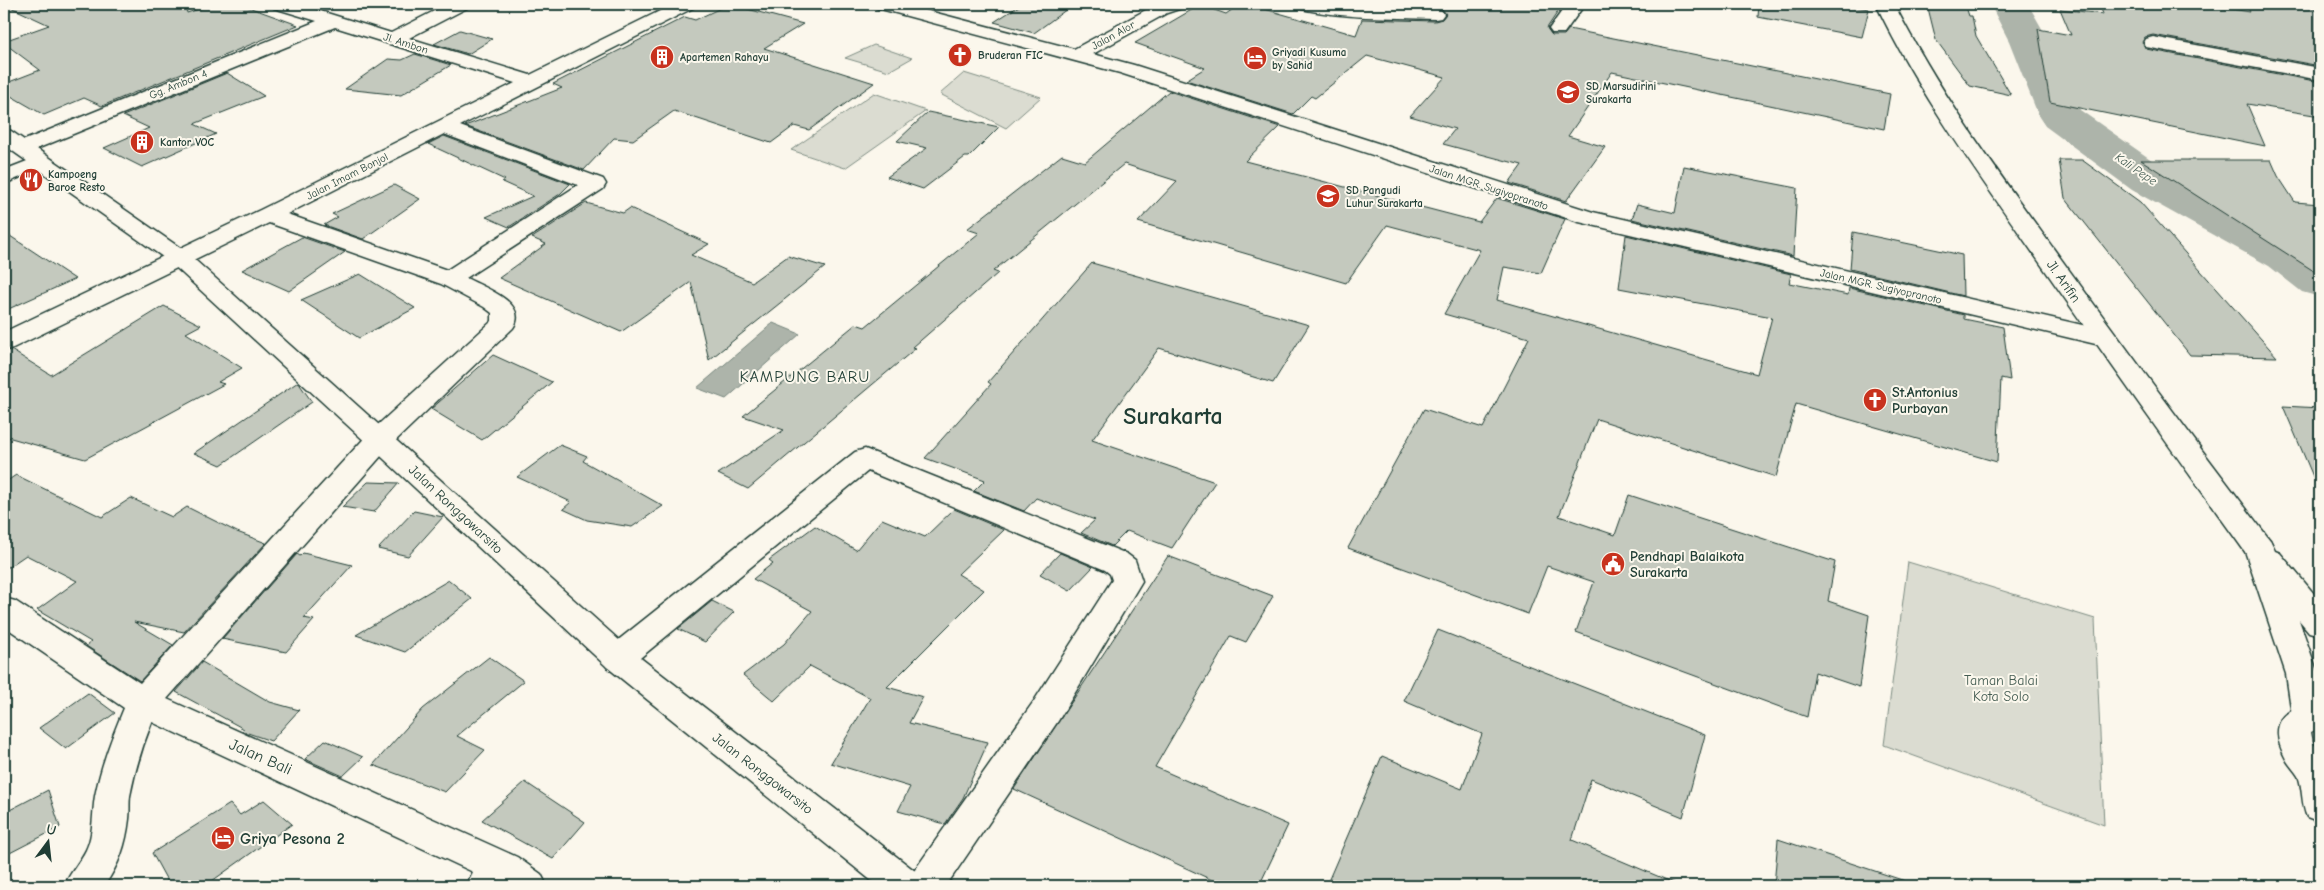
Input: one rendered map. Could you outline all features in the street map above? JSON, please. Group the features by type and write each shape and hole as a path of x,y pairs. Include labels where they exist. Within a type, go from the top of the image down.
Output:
{"street":[{"name":"Jl. Ambon","path":"280,4 531,82"},
{"path":"393,39 461,4"},
{"name":"Jalan Imam Bonjol","path":"4,342 268,215 687,4"},
{"name":"Jalan MGR. Sugiyopranoto","path":"883,4 1077,54 1586,217 2104,338"},
{"path":"932,17 950,4"},
{"name":"Jalan Alor","path":"1077,54 1161,9 1176,4"},
{"path":"1304,4 1335,8 1435,14"},
{"path":"1558,30 1576,4"},
{"name":"Jl. Arifin","path":"1885,4 1918,69 1946,112 2104,338 2259,548"},
{"name":"Gg. Ambon 4","path":"4,178 22,148 345,24"},
{"path":"2153,43 2320,74"},
{"path":"443,127 595,184 448,279"},
{"name":"Jalan Ronggowarsito","path":"22,148 178,257 380,439 618,658 906,886"},
{"path":"83,886 104,855 111,818 112,798 122,753 143,703 380,439 504,323 504,311 493,302 448,279 268,215"},
{"path":"618,658 866,459 1116,562 1124,568 1127,581 1046,711 926,886"},
{"path":"2259,548 2320,623"},
{"path":"2259,548 2314,715 2299,722 2294,731 2295,743 2302,757 2318,773 2320,806"},
{"name":"Jalan Bali","path":"4,610 143,703 418,827 506,881"}],"green space":[{"path":"874,45 912,58 889,71 845,58"},
{"path":"964,73 1041,97 1006,128 940,94"},
{"path":"874,93 926,111 845,168 791,150"},
{"name":"Taman Balai Kota Solo","path":"1908,562 2095,619 2104,825 1884,745"}],"shaded area":[{"path":"773,323 800,334 726,399 697,388"}],"building":[{"path":"4,4 185,4 187,13 214,4 240,4 298,25 102,106 84,98 44,115 4,92 4,84 40,70 4,43 4,41 49,25"},
{"path":"729,4 803,24 764,48 874,83 809,130 794,126 771,143 674,111 633,140 614,138 584,170 465,126 562,88 553,84 685,17 695,20"},
{"path":"1022,4 1074,4 1034,33 994,22"},
{"path":"1240,4 1247,4 1356,35 1362,19 1435,21 1442,19 1446,14 1442,9 1435,7 1380,4 1563,4 1547,28 1552,35 1564,35 1569,29 1890,94 1884,129 1612,72 1568,136 1605,147 1566,201 1509,183 1522,165 1443,144 1455,129 1410,116 1445,77 1367,56 1315,98 1311,96 1293,114 1186,80 1205,68 1135,43 1200,5 1226,14"},
{"path":"1759,4 1839,4 1869,9 1862,37 1758,17"},
{"path":"1927,4 1965,4 1969,16 1972,16 1976,36 2011,95 1970,86 1936,40"},
{"path":"2099,4 2201,4 2250,12 2246,4 2287,4 2320,9 2320,66 2153,35 2145,37 2142,42 2146,49 2320,82 2320,116 2247,104 2265,146 2050,102 2038,29 2071,35 2060,9 2103,14"},
{"path":"460,30 492,39 468,54 434,44"},
{"path":"415,54 451,65 401,95 345,89 388,59 402,60"},
{"path":"227,73 264,96 194,124 216,134 142,167 104,148 149,128 123,116"},
{"path":"1169,91 1280,127 1245,161 1479,222 1497,198 1565,219 1541,273 1504,267 1497,300 1757,374 1772,317 1619,288 1626,235 1791,274 1789,283 1848,295 1849,288 1964,315 1964,319 2003,327 2010,380 2001,378 1997,462 1796,404 1776,477 1597,419 1559,516 1615,535 1629,495 1835,562 1828,601 1869,615 1859,687 1815,672 1807,717 1576,632 1594,582 1547,566 1528,614 1348,548 1424,409 1483,428 1529,338 1444,314 1480,250 1387,225 1346,283 1138,222 1177,181 1124,164 993,271 998,273 913,347 916,348 748,489 718,474 784,430 743,416 856,324 865,327 979,233 967,229 1062,155 1085,162"},
{"path":"928,112 999,127 969,157 965,157 923,189 887,177 927,148 897,141"},
{"path":"444,136 570,184 560,194 509,227 486,217 533,196 502,182 505,180 428,144"},
{"path":"2059,160 2082,160 2140,202 2277,357 2190,355 2065,198"},
{"path":"2141,160 2271,160 2278,176 2295,202 2320,204 2320,275"},
{"path":"1684,166 1797,188 1793,256 1632,219 1637,204 1675,213"},
{"path":"394,185 420,199 363,239 324,225 338,217 332,214"},
{"path":"586,203 623,213 630,208 709,244 691,255 752,282 788,256 825,267 709,360 691,282 621,332 499,278 546,244 532,238"},
{"path":"4,232 75,279 4,311"},
{"path":"1853,232 1962,255 1963,296 1850,269"},
{"path":"302,237 345,252 289,291 242,270"},
{"path":"1092,263 1309,325 1273,383 1159,348 1092,440 1215,482 1172,548 1127,531 1112,546 1081,533 1095,520 1036,498 1024,511 974,491 985,480 925,458 991,384 988,382"},
{"path":"360,274 415,308 359,338 301,300"},
{"path":"164,306 201,325 186,333 242,368 218,382 224,384 85,459 4,436 4,352 11,350 51,375"},
{"path":"493,355 552,382 482,440 431,409"},
{"path":"298,382 312,402 221,465 194,453"},
{"path":"2283,406 2320,408 2320,493"},
{"path":"560,445 587,456 583,461 663,506 632,527 587,520 563,509 571,502 517,477"},
{"path":"16,475 102,517 131,498 172,517 187,507 237,532 266,543 184,632 134,622 173,645 140,681 86,646 91,642 37,610 77,581 26,555 4,570 4,483"},
{"path":"368,482 399,483 374,512 342,507"},
{"path":"954,509 1004,530 958,574 984,590 887,687 923,697 909,723 988,742 963,798 945,824 898,811 910,787 831,763 870,698 810,666 774,701 743,675 784,644 812,611 753,579 773,563 769,560 815,526 856,550 882,519 925,537"},
{"path":"414,511 443,517 408,556 378,549"},
{"path":"303,553 352,565 304,618 314,620 286,652 222,639 297,554 300,556"},
{"path":"1060,553 1093,567 1070,591 1040,574"},
{"path":"1168,556 1273,596 1246,642 1231,636 1155,767 1288,825 1259,886 1225,886 1014,789"},
{"path":"449,580 472,599 405,652 356,635"},
{"path":"712,601 734,612 705,642 678,629"},
{"path":"1438,630 1705,735 1683,817 1591,779 1572,840 1681,886 1326,886 1382,756 1462,789 1482,734 1404,701"},
{"path":"489,657 524,681 457,736 485,750 445,792 373,765 423,709"},
{"path":"202,662 270,702 299,710 271,741 242,731 244,729 176,692"},
{"path":"88,693 115,713 66,749 39,728"},
{"path":"325,740 363,757 343,776 305,759"},
{"path":"525,782 585,822 553,859 482,820"},
{"path":"48,790 60,827 4,856 4,813"},
{"name":"Griya Pesona 2","path":"264,800 292,824 205,886 170,886 152,853 230,804 240,815"},
{"path":"1778,839 1905,881 1904,886 1774,886"}],"waterway":[{"name":"Kali Pepe","path":"2009,4 2029,41 2061,117 2149,180 2287,255 2320,281"}],"place":[{"name":"Bruderan FIC","path":"960,55"},
{"name":"Apartemen Rahayu","path":"662,57"},
{"name":"Griyadi Kusuma by Sahid","path":"1255,58"},
{"name":"SD Marsudirini Surakarta","path":"1568,92"},
{"name":"Kantor VOC","path":"142,142"},
{"name":"Kampoeng Baroe Resto","path":"31,180"},
{"name":"SD Pangudi Luhur Surakarta","path":"1328,196"},
{"name":"St.Antonius Purbayan","path":"1875,400"},
{"name":"Pendhapi Balaikota Surakarta","path":"1613,564"},
{"name":"Griya Pesona 2","path":"223,838"}],"district":[{"name":"KAMPUNG BARU","path":"805,376"},
{"name":"Surakarta","path":"1173,416"}]}
